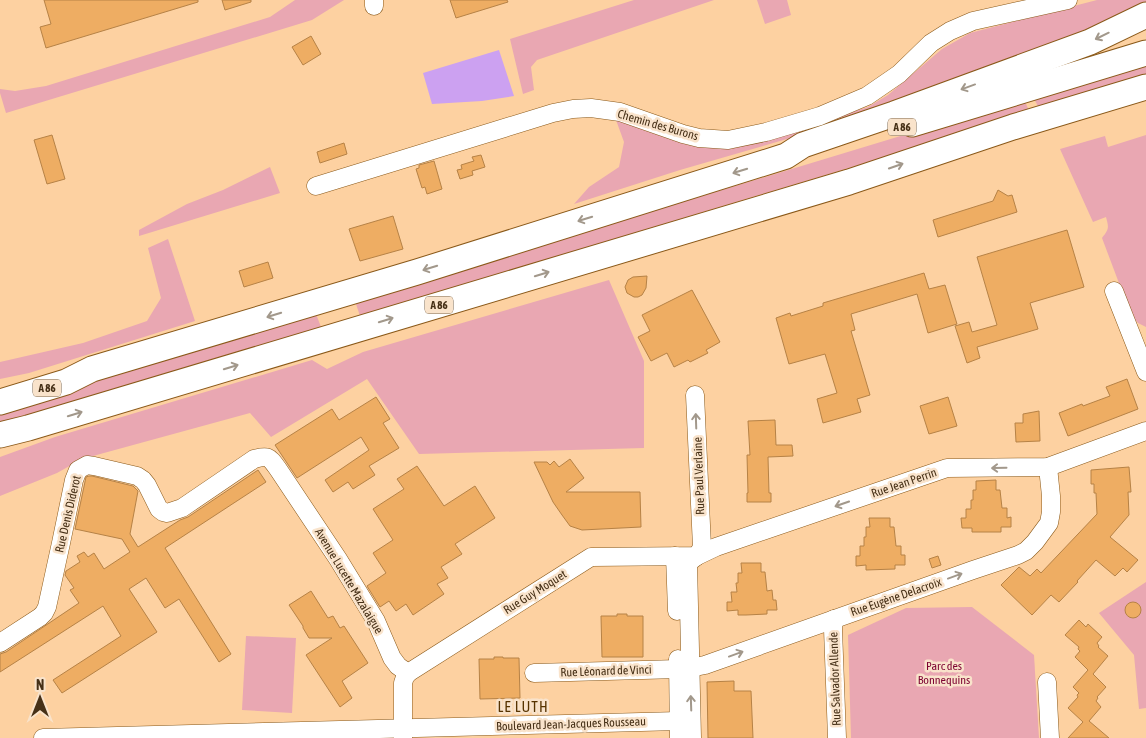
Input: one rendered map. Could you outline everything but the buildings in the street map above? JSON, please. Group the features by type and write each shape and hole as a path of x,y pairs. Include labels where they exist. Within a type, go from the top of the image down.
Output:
{"highway":[{"path":"786,156 803,145 894,114 1090,42 1146,15"},
{"name":"A 86","path":"0,402 66,382 92,369 417,272 786,156 806,157 1146,53"},
{"name":"A 86","path":"0,435 850,182 1013,127 1146,87"},
{"path":"1013,127 1030,134 1117,111 1146,106"},
{"path":"0,387 64,370 92,369"},
{"path":"0,448 21,440 28,428"}],"street":[{"name":"Chemin des Burons","path":"316,186 553,113 573,109 591,108 620,112 699,138 728,140 766,132 820,116 867,96 899,74 931,43 950,31 973,21 1068,0"},
{"path":"1114,290 1142,345 1146,372"},
{"name":"Rue Paul Verlaine","path":"684,669 688,563 697,556 702,547 695,395"},
{"name":"Rue Jean Perrin","path":"697,556 716,547 947,468 1048,467 1146,430"},
{"name":"Rue Denis Diderot","path":"0,643 40,617 47,607 74,480 78,470 83,467 94,466 137,476 147,485 159,509 167,513 182,508 254,459 264,456 270,458"},
{"name":"Avenue Lucette Mazalaigue","path":"270,458 338,558 376,621 392,658 408,674"},
{"name":"Rue Eugène Delacroix","path":"684,669 705,665 1026,551 1049,523 1051,496 1048,467"},
{"path":"692,738 684,669 675,556 697,556"},
{"name":"Rue Guy Moquet","path":"408,674 591,557 675,556"},
{"name":"Rue Salvador Allende","path":"834,620 837,738"},
{"path":"679,730 684,669"},
{"name":"Rue Léonard de Vinci","path":"534,674 684,669"},
{"path":"403,733 403,683 408,674"},
{"path":"1047,682 1050,738"},
{"name":"Boulevard Jean-Jacques Rousseau","path":"43,738 679,730"}],"green space":[{"path":"295,0 344,0 312,20 6,113 0,89 15,91 46,86 270,17"},
{"path":"634,0 714,0 537,60 531,67 534,90 523,94 510,39"},
{"path":"757,0 787,0 791,15 765,24"},
{"path":"1097,0 1146,0 1146,2 1054,45 873,114 680,170 574,204 589,187 619,167 624,142 616,120 661,136 708,145 750,144 868,107 888,95 942,49 970,33"},
{"path":"1146,62 1146,78 1040,110 1032,95"},
{"path":"1023,97 1030,113 360,316 355,301 917,131"},
{"path":"1146,135 1146,327 1138,323 1131,315 1102,238 1108,228 1106,217 1093,222 1060,149 1105,136 1108,147"},
{"path":"270,167 280,193 139,236 139,230 187,204 223,190"},
{"path":"168,239 195,321 29,373 0,379 0,362 83,343 147,321 161,298 148,248"},
{"path":"609,280 644,361 644,448 419,454 367,379 271,437 250,413 82,459 57,473 0,496 0,457 55,437 312,360 327,369 363,352"},
{"path":"316,314 321,327 0,426 0,410"},
{"path":"1146,582 1146,708 1139,709 1134,655 1099,613"},
{"name":"Parc des Bonnequins","path":"972,607 1034,655 1039,738 851,738 848,635 906,608"},
{"path":"246,636 296,638 292,713 242,710"}],"shaded area":[{"path":"499,50 514,96 482,101 432,104 423,73"}],"district":[{"name":"LE LUTH","path":"523,706"}]}
